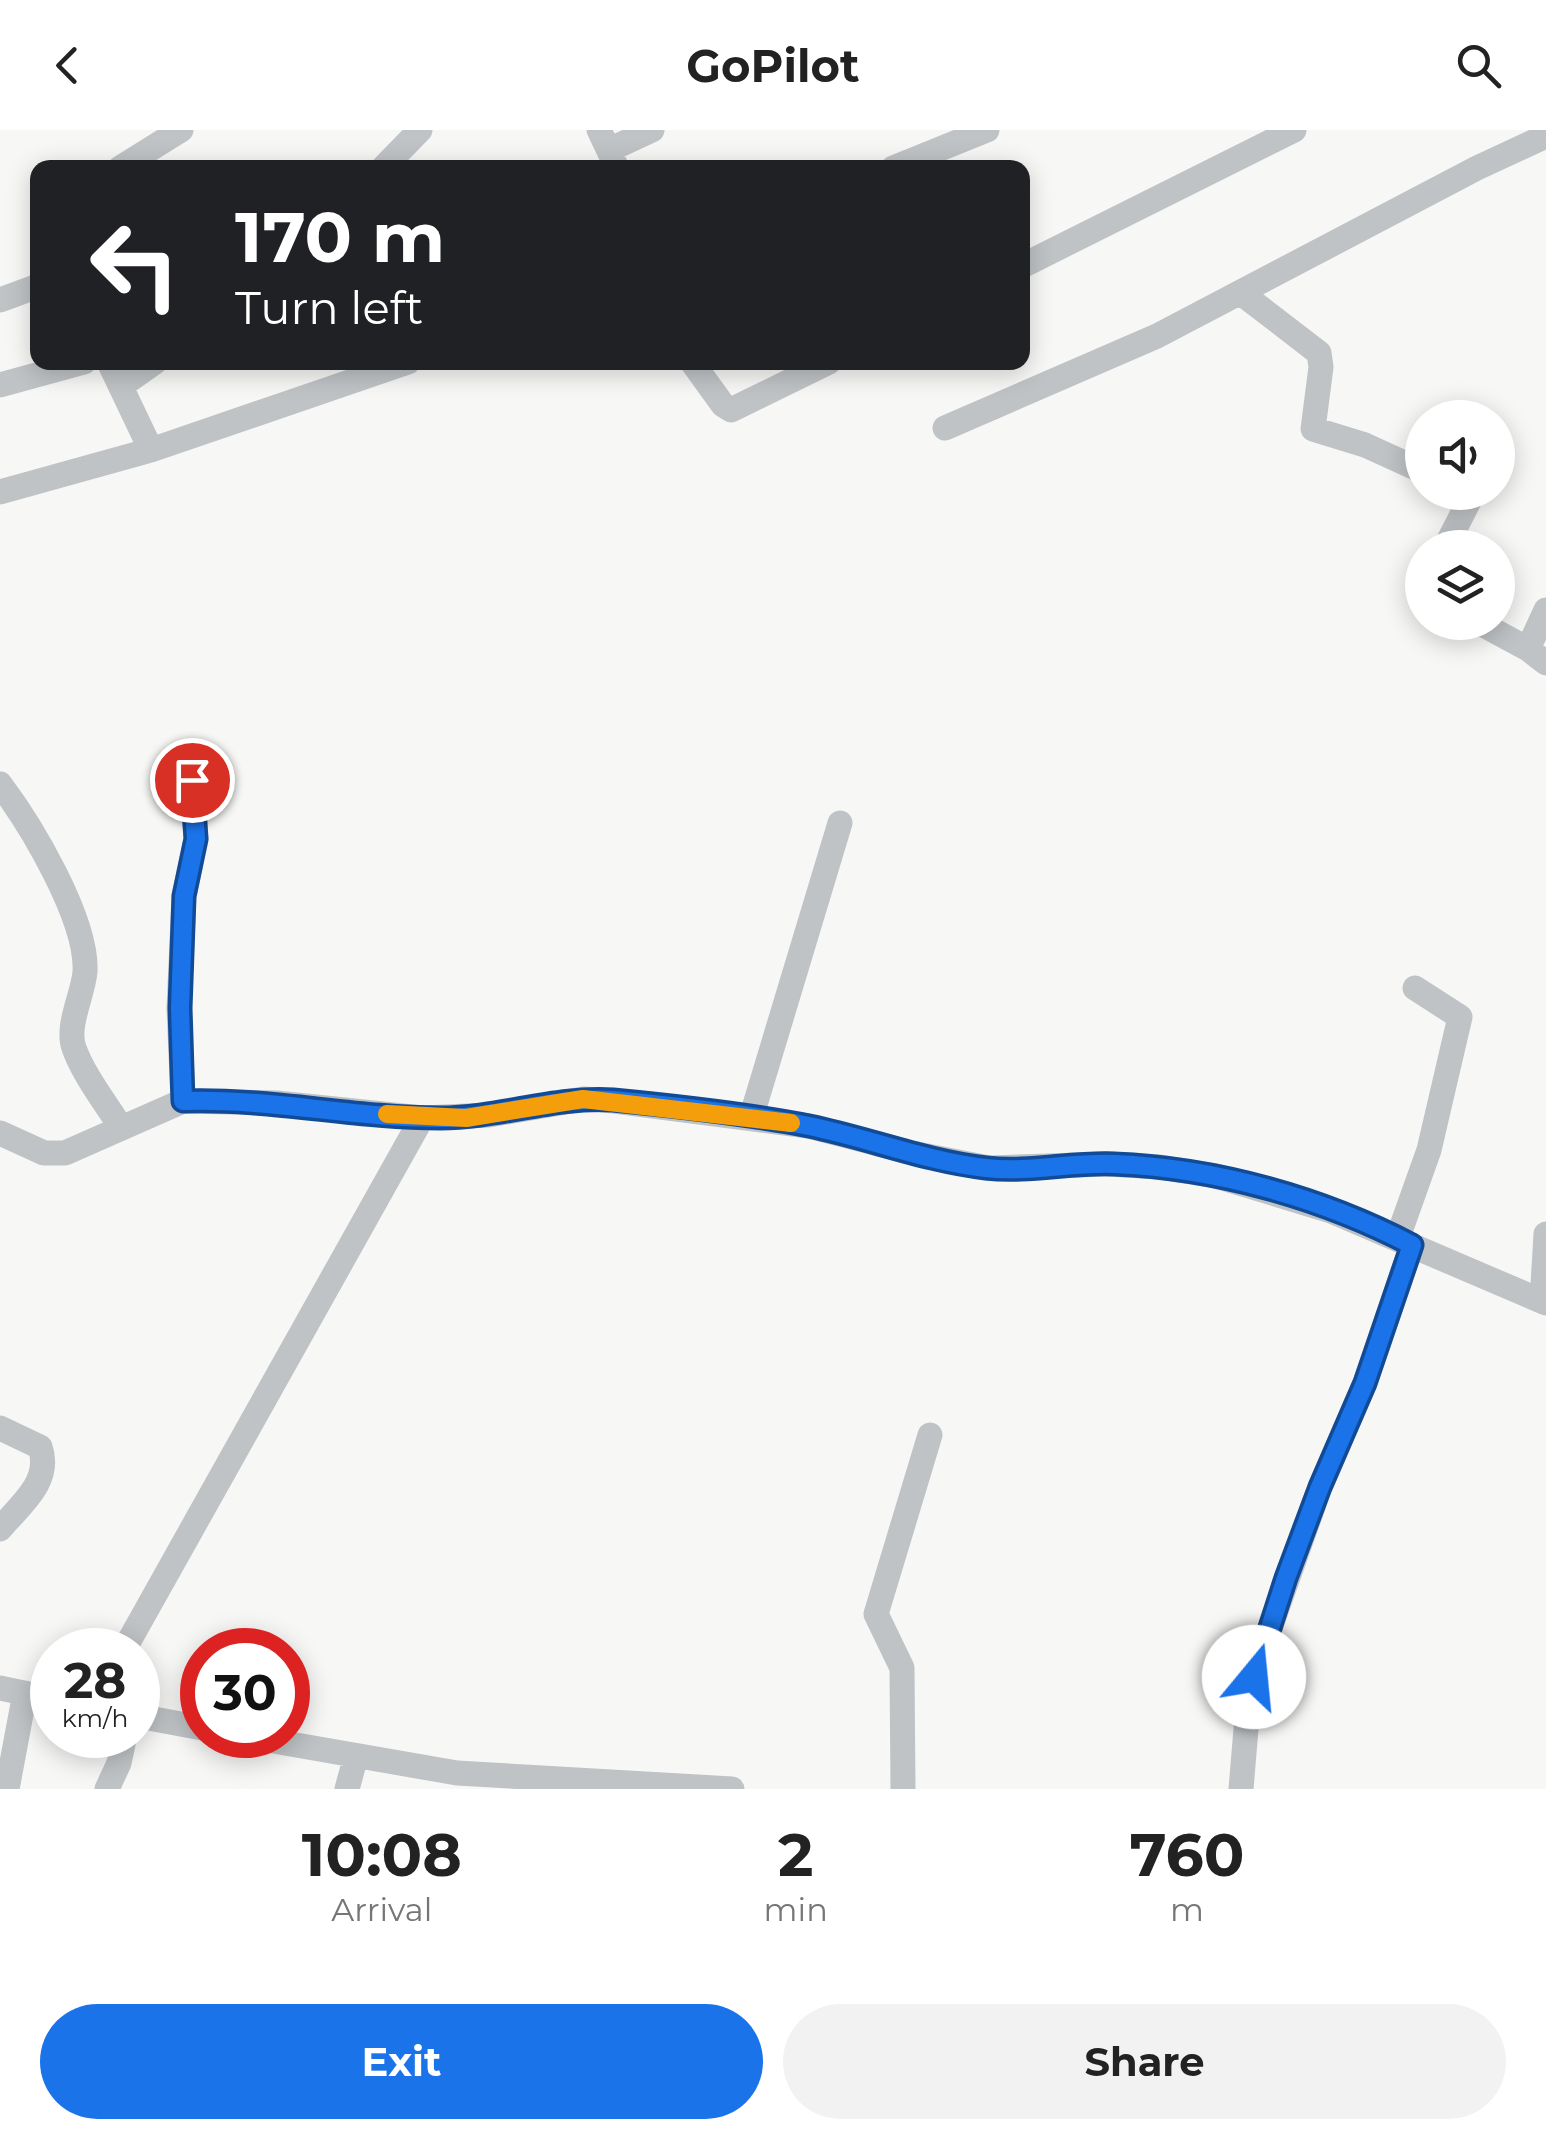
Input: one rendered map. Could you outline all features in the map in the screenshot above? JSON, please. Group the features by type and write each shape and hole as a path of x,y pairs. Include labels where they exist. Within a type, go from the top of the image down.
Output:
{"street":[{"path":"133,160 181,130"},
{"path":"392,160 420,130"},
{"path":"608,149 652,130"},
{"path":"912,160 987,130"},
{"path":"1030,262 1294,130"},
{"path":"945,428 1138,344 1546,136"},
{"path":"0,300 30,289"},
{"path":"1241,293 1319,353 1313,428 1405,463"},
{"path":"0,386 56,370"},
{"path":"0,492 151,450 385,370"},
{"path":"698,370 724,406 732,410 813,370"},
{"path":"115,374 151,450"},
{"path":"1509,640 1537,656 1546,610"},
{"path":"183,1101 180,1008 184,896 196,839 192,780"},
{"path":"0,784 22,813 54,871 77,930 85,969 72,1041 121,1128"},
{"path":"751,1118 840,823"},
{"path":"1240,1789 1248,1704 1264,1645 1320,1487 1365,1383 1406,1241 1460,1016 1415,988"},
{"path":"0,1133 35,1150 54,1153 72,1150 183,1101 277,1104 422,1118 489,1115 583,1099 808,1126 989,1168 1108,1164 1160,1166 1216,1176 1278,1192 1406,1241 1461,1269 1544,1302 1546,1234"},
{"path":"136,1628 422,1118"},
{"path":"0,1428 40,1447 44,1472 0,1529"},
{"path":"902,1789 902,1668 876,1614 930,1434"},
{"path":"8,1789 13,1691"},
{"path":"310,1748 454,1781 732,1789"},
{"path":"347,1789 356,1756"},
{"path":"108,1789 120,1758"}],"slow traffic":[{"path":"387,1114 466,1118 583,1099 791,1123"}],"route":[{"path":"192,780 196,839 184,896 180,1008 183,1101 466,1118 558,1102 614,1100 808,1126 965,1165 1008,1169 1108,1164 1160,1166 1216,1176 1332,1211 1412,1245 1365,1383 1286,1578 1254,1677"}]}
